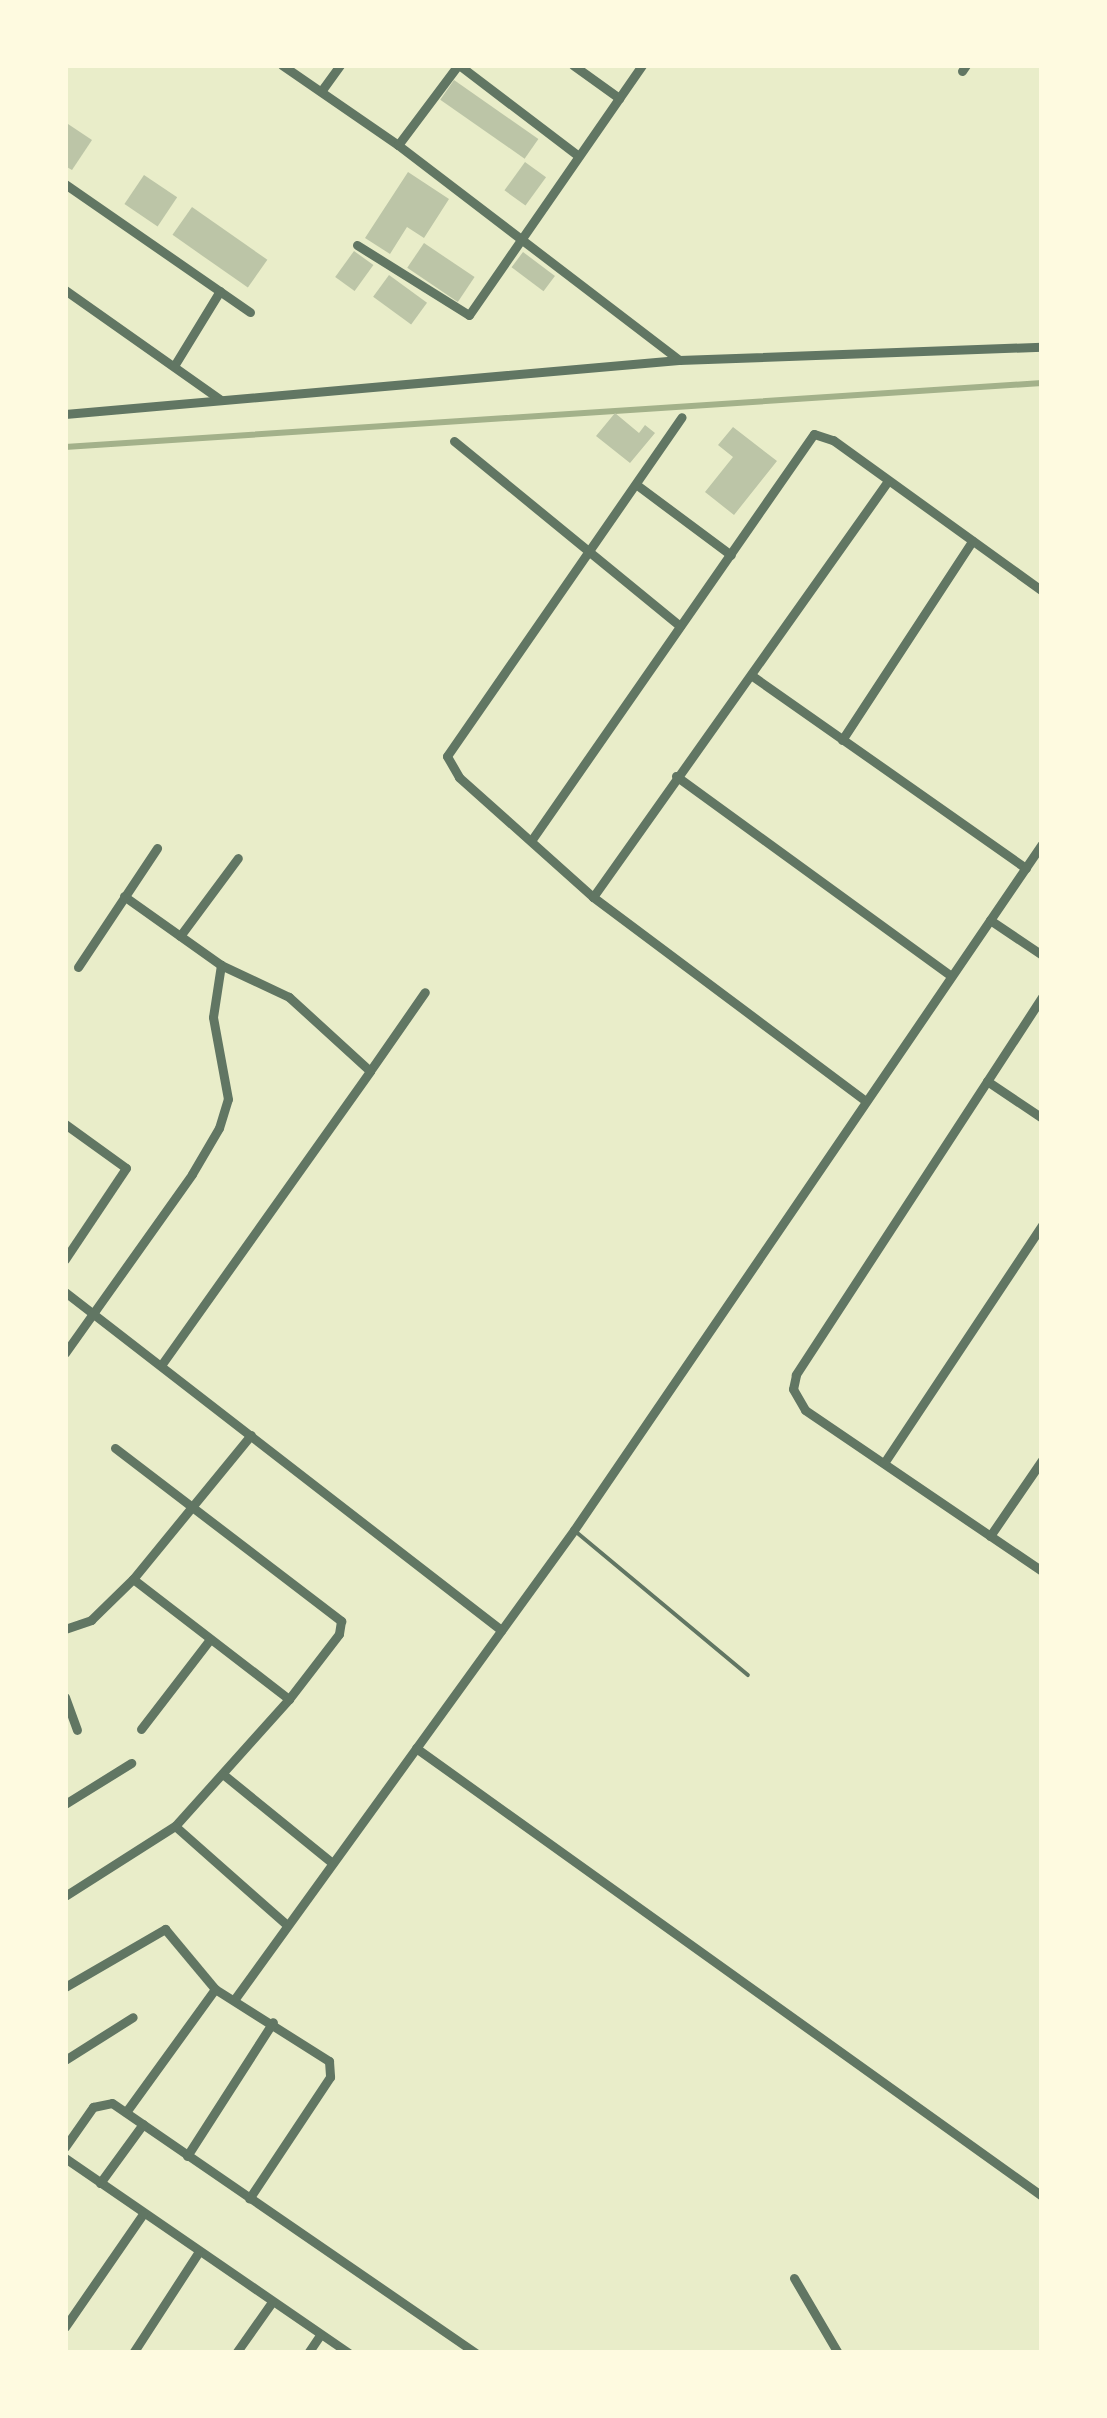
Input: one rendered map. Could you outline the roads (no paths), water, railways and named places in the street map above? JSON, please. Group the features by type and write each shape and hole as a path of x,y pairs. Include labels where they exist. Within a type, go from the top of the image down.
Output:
{"street":[{"path":"282,65 398,146 678,360"},
{"path":"322,90 340,65"},
{"path":"398,146 459,65 577,154"},
{"path":"572,65 620,98"},
{"path":"357,246 465,316 642,65"},
{"path":"65,184 250,312"},
{"path":"65,290 221,400"},
{"path":"174,366 220,291"},
{"path":"65,414 678,360 1042,347"},
{"path":"682,418 592,554 447,756 458,777 533,838 594,897 862,1098"},
{"path":"533,838 814,434 833,440 1042,591"},
{"path":"454,442 680,626"},
{"path":"594,897 888,481"},
{"path":"637,485 731,555"},
{"path":"842,740 972,541"},
{"path":"751,675 1026,868"},
{"path":"676,776 949,974"},
{"path":"234,2000 574,1530 862,1098 1042,844"},
{"path":"78,967 157,848"},
{"path":"180,936 238,858"},
{"path":"124,896 221,965 289,998 370,1072"},
{"path":"990,920 1042,955"},
{"path":"65,1353 96,1314 224,1116 228,1085 213,1017 221,965"},
{"path":"162,1364 425,992"},
{"path":"1042,996 796,1376 795,1400 1042,1571"},
{"path":"988,1081 1042,1118"},
{"path":"65,1124 126,1168 65,1259"},
{"path":"884,1463 1042,1225"},
{"path":"65,1292 501,1630"},
{"path":"65,1629 91,1620 133,1579 251,1435"},
{"path":"65,1896 175,1826 289,1700 339,1634 341,1621 115,1448"},
{"path":"990,1536 1042,1460"},
{"path":"133,1579 208,1642 289,1700"},
{"path":"141,1729 208,1642"},
{"path":"65,1698 77,1730"},
{"path":"416,1748 1042,2196"},
{"path":"65,1804 131,1763"},
{"path":"224,1775 331,1862"},
{"path":"175,1826 287,1926"},
{"path":"65,1987 159,1928 172,1934 215,1989 274,2022 334,2070 249,2199"},
{"path":"126,2112 215,1989"},
{"path":"65,2060 133,2017"},
{"path":"187,2156 274,2022"},
{"path":"65,2147 99,2102 126,2112 471,2352"},
{"path":"100,2184 143,2124"},
{"path":"65,2158 198,2253 349,2353"},
{"path":"65,2327 143,2214"},
{"path":"133,2353 198,2253"},
{"path":"794,2278 838,2353"},
{"path":"236,2353 272,2302"},
{"path":"308,2353 320,2335"}],"lane":[{"path":"574,1530 748,1675"}],"waterway":[{"path":"65,447 1042,383"}]}
